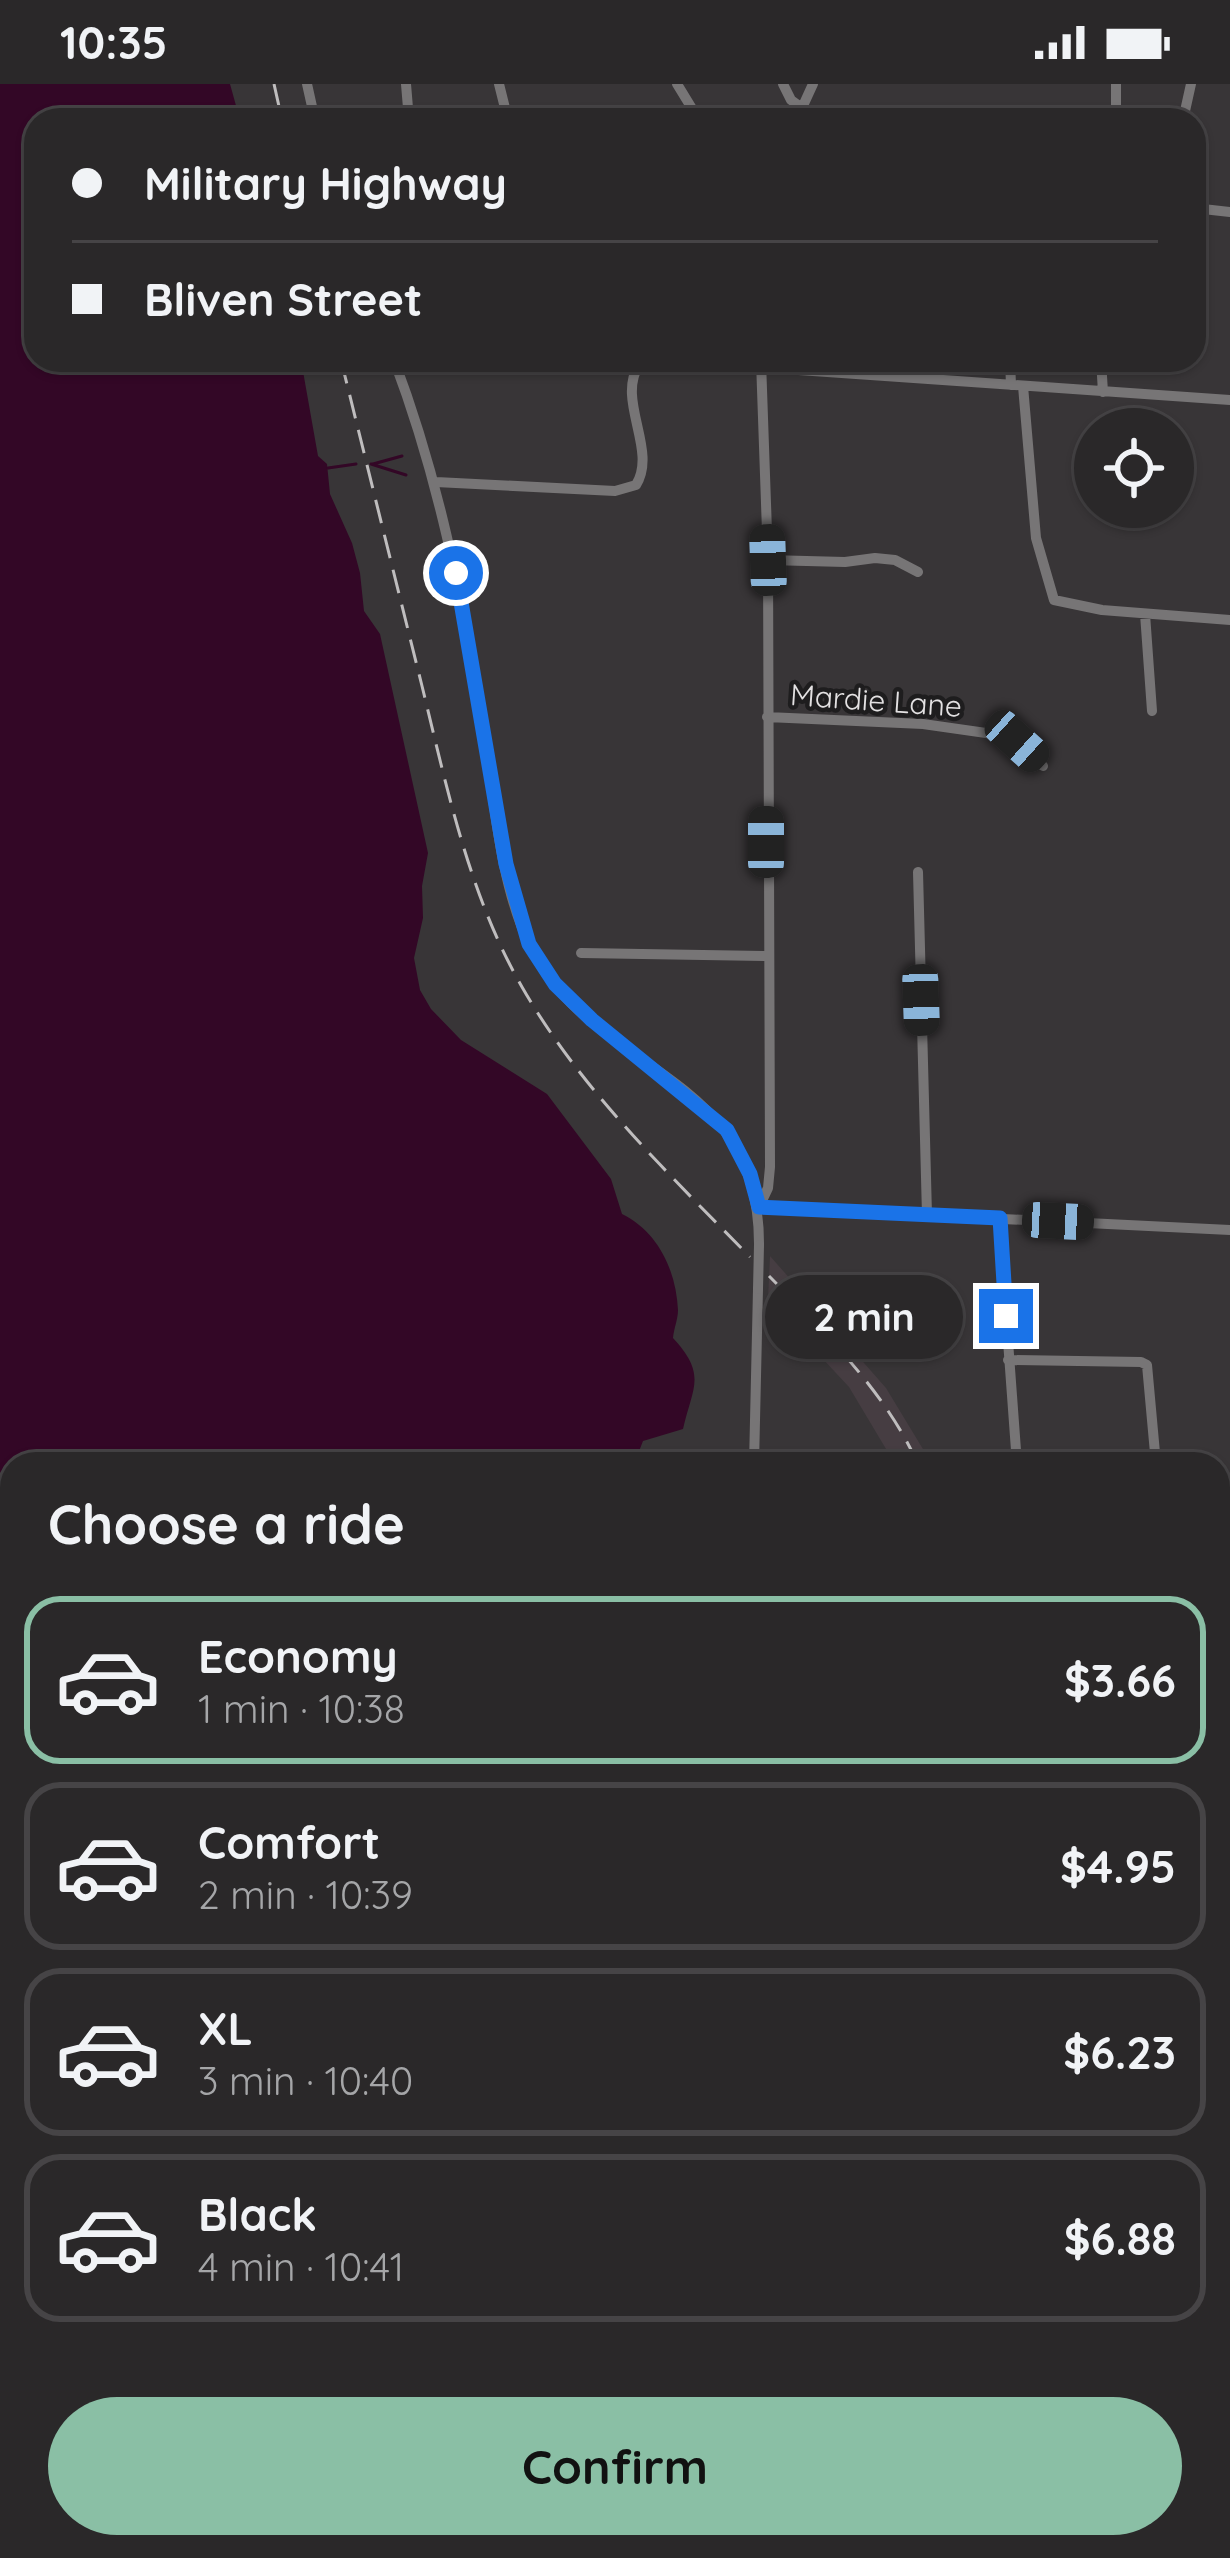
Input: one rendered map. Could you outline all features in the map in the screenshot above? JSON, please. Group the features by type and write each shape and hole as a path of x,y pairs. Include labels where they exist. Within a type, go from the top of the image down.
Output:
{"street":[{"path":"398,372 436,482 465,617 506,864 529,944 555,984 592,1020 727,1130 750,1174 759,1207 754,1452"},
{"path":"436,482 627,489 636,485 643,468 631,380 635,372"},
{"path":"759,1207 768,1188 770,1167 768,560 761,372"},
{"path":"857,372 1230,400"},
{"path":"932,372 932,379"},
{"path":"1013,372 1036,538 1054,600 1069,606 1230,620"},
{"path":"1102,372 1103,392"},
{"path":"768,560 895,560 918,572"},
{"path":"1145,614 1152,711"},
{"name":"Mardie Lane","path":"767,717 923,724 1006,736 1042,766"},
{"path":"918,872 927,1215"},
{"path":"581,952 767,956"},
{"path":"759,1207 1230,1230"},
{"path":"1000,1218 1016,1452"},
{"path":"1008,1360 1147,1365 1155,1452"}],"shaded area":[{"path":"0,84 230,84 237,108 24,108 24,372 303,372 318,456 327,464 330,494 352,543 364,611 380,634 428,853 423,918 414,958 420,990 461,1040 547,1094 611,1179 622,1214 655,1241 673,1280 678,1310 673,1338 690,1362 695,1381 683,1429 643,1441 639,1452 0,1452"},
{"path":"770,1256 886,1388 925,1452 888,1452 849,1387 768,1300"}],"waterway":[{"path":"373,464 402,456"},
{"path":"328,468 356,464"},
{"path":"371,464 406,475"}],"railway":[{"path":"274,84 279,108"},
{"path":"344,372 451,802 474,878 504,952 545,1025 598,1096 750,1257"},
{"path":"769,1276 871,1387 912,1452"}],"route":[{"path":"456,573 506,864 529,944 555,984 727,1130 750,1174 759,1207 1000,1218 1006,1316"}]}
